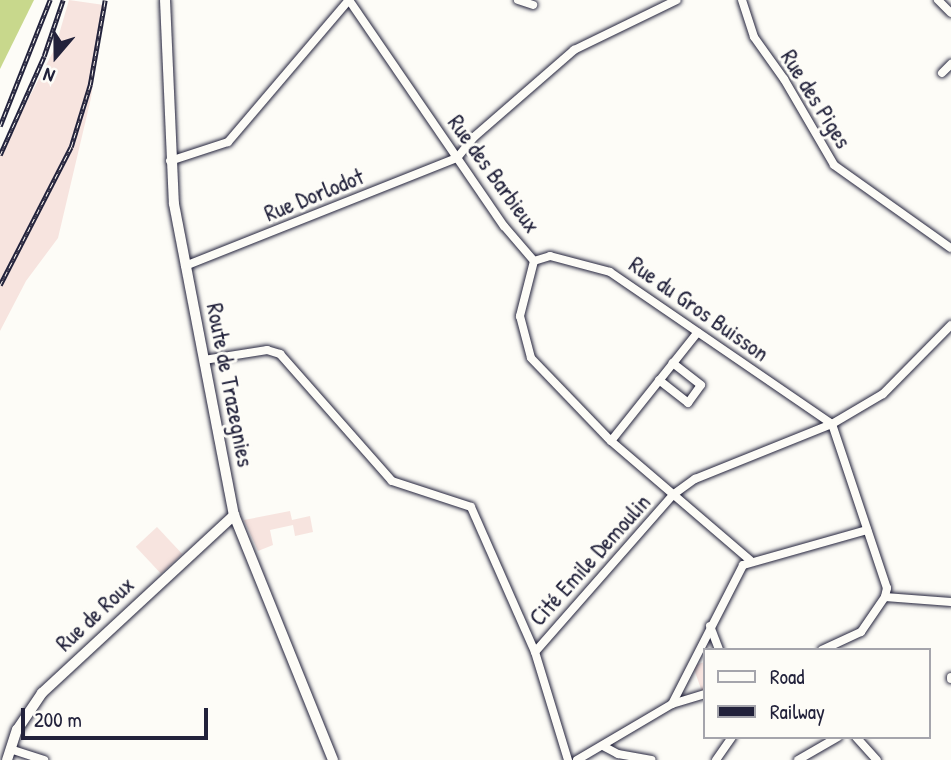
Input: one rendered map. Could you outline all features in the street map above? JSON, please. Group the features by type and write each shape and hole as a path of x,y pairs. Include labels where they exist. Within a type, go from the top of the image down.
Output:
{"main road":[{"name":"Route de Trazegnies","path":"165,0 170,161 185,266 234,515 333,760"},
{"name":"Rue de Roux","path":"9,755 42,693 234,515"}],"street":[{"path":"170,161 228,142 349,0"},
{"name":"Rue des Barbieux","path":"349,0 514,240 534,261 520,316 525,344 537,366 611,441 750,560"},
{"path":"518,0 533,5"},
{"path":"457,158 474,137 574,50 677,0"},
{"name":"Rue des Piges","path":"742,0 754,37 785,79 834,165 951,248"},
{"path":"938,0 951,13"},
{"path":"942,74 951,64"},
{"name":"Rue Dorlodot","path":"185,266 457,158"},
{"name":"Rue du Gros Buisson","path":"534,261 550,256 610,272 832,424"},
{"name":"Cité Emile Demoulin","path":"535,652 674,494 695,479 832,424 883,394 951,325"},
{"path":"611,441 698,332"},
{"path":"204,360 267,350 280,354 392,481 471,507 535,652 568,760"},
{"path":"659,380 688,403 701,385 673,363"},
{"path":"832,424 886,597"},
{"path":"672,704 739,572 750,560 867,530"},
{"path":"886,597 951,602"},
{"path":"826,648 861,632 886,597"},
{"path":"710,626 718,648"},
{"path":"577,760 672,704 702,695"},
{"path":"716,760 731,739"},
{"path":"798,760 835,739"},
{"path":"858,739 877,760"},
{"path":"603,746 618,754 651,760"},
{"path":"9,755 44,760"}],"shaded area":[{"path":"69,0 104,5 91,98 58,238 26,281 0,331 0,153 55,48"},
{"path":"290,511 292,520 310,516 313,532 295,536 293,525 270,530 273,545 258,551 244,520"},
{"path":"157,527 182,554 161,574 136,547"},
{"path":"702,663 702,692 693,666"}],"green space":[{"path":"0,0 34,0 0,69"}],"railway":[{"path":"0,126 50,0"},
{"path":"0,155 44,56 63,0"},
{"path":"0,285 71,147 90,85 105,0"}]}
